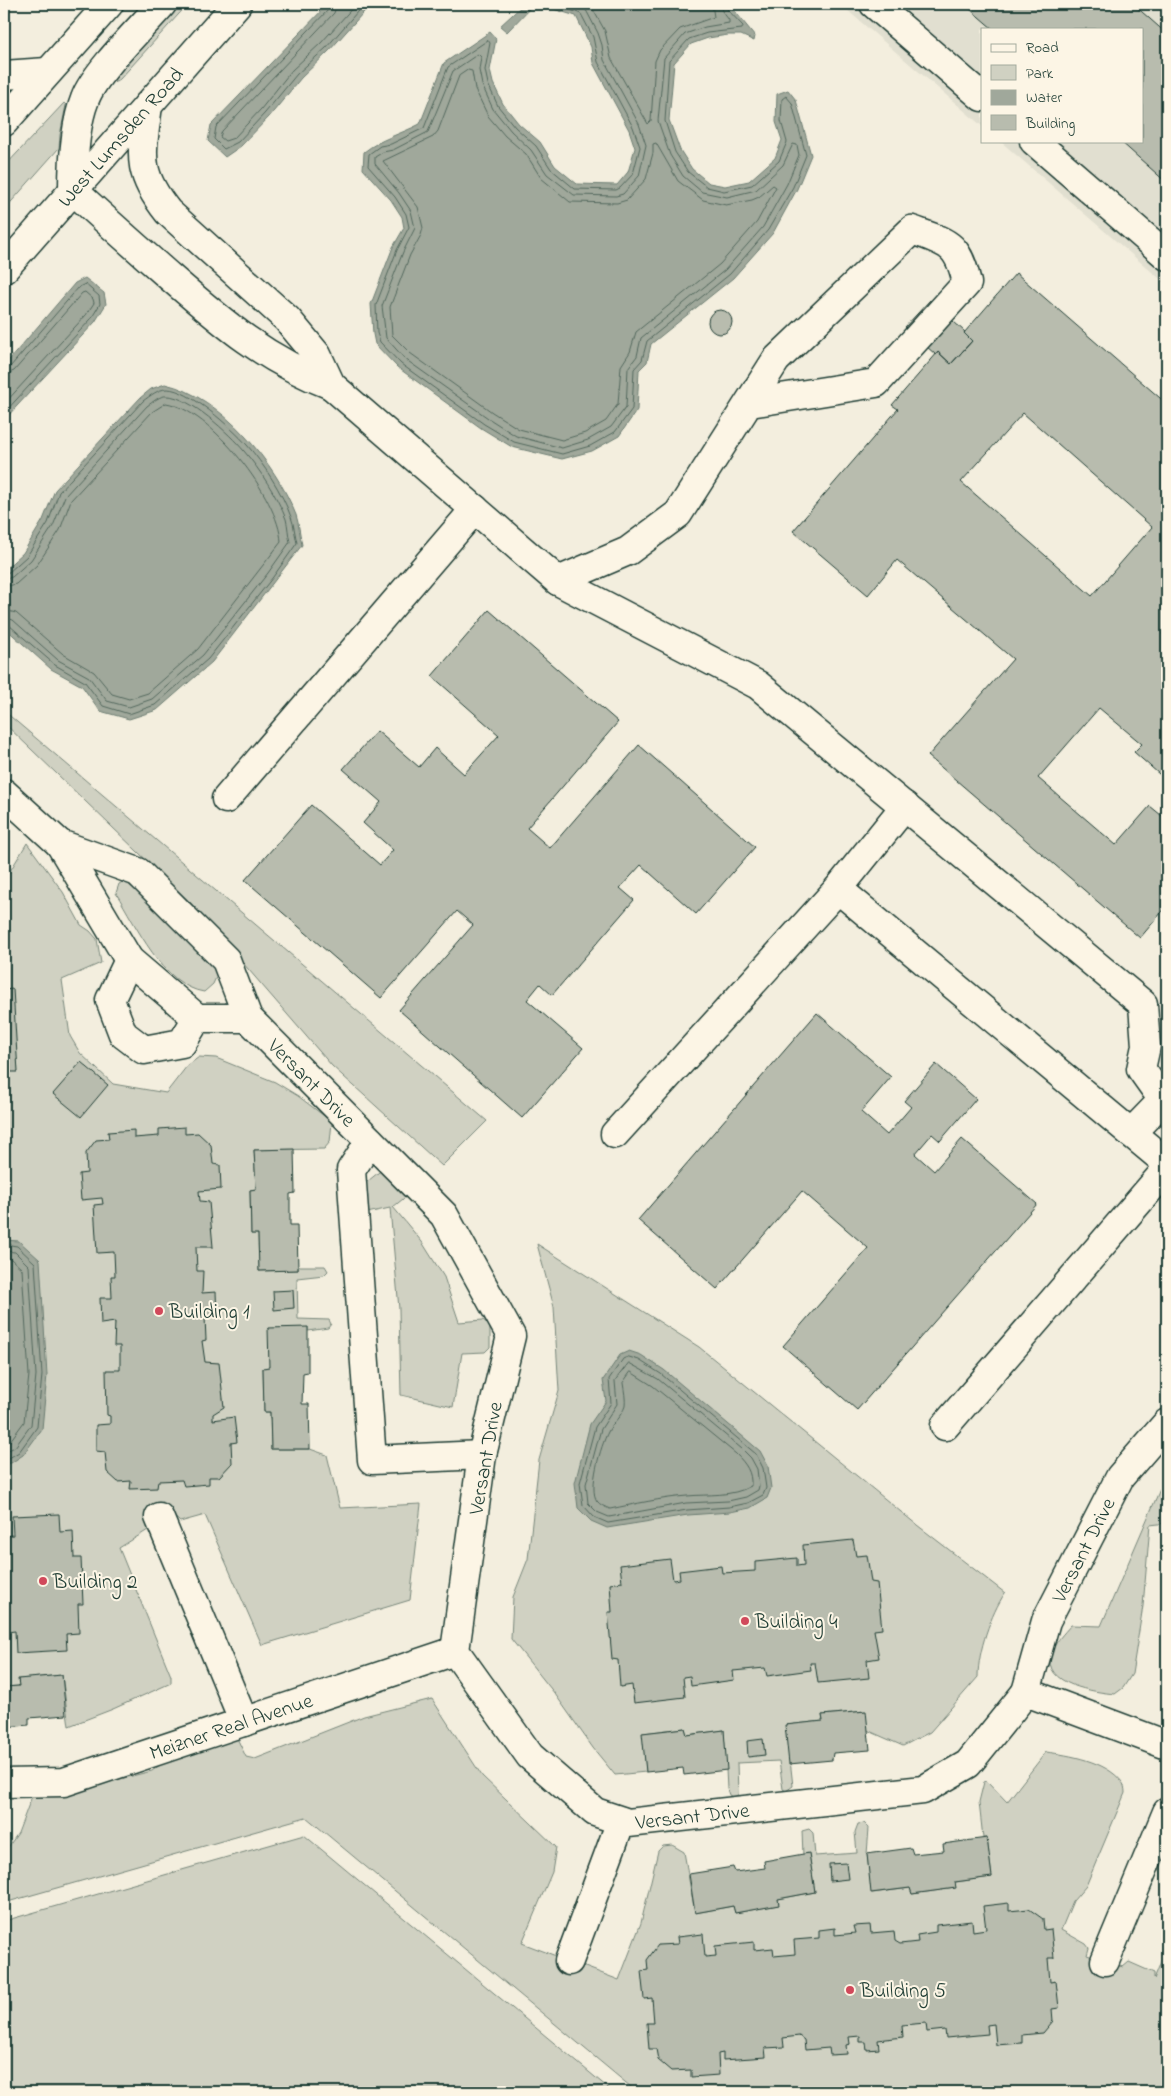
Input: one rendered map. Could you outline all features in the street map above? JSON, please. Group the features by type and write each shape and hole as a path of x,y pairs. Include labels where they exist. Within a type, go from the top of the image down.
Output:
{"street":[{"path":"4,122 109,4"},
{"path":"162,4 99,75 85,98 73,161 73,190 222,322 261,351 304,374 331,385 558,581 758,684 1143,1004 1146,1046 1141,1069 1165,1101 1131,1133"},
{"name":"West Lumsden Road","path":"4,269 237,4"},
{"path":"874,4 981,96"},
{"path":"4,75 47,72"},
{"path":"148,105 141,157 146,179 155,197 168,212 287,319 317,355 331,385"},
{"path":"1035,142 1167,256"},
{"path":"558,581 628,551 678,514 776,360 912,230 947,242 962,261 967,282 876,384 750,403"},
{"path":"226,798 475,509"},
{"name":"Versant Drive","path":"4,793 60,844 138,872 226,960 248,1018 444,1215 511,1336 482,1455 455,1651 530,1756 595,1812 628,1822 923,1790 968,1764 1026,1692 1046,1621 1120,1477 1167,1423"},
{"path":"615,1134 838,889 905,806"},
{"path":"60,844 129,960 198,1018 248,1018"},
{"path":"838,889 1167,1163"},
{"path":"129,960 110,1000 123,1034 144,1050 182,1043 198,1018"},
{"path":"370,1142 351,1170 372,1460 482,1455"},
{"path":"945,1426 1167,1169"},
{"path":"160,1518 244,1722"},
{"name":"Meizner Real Avenue","path":"4,1783 64,1782 455,1651"},
{"path":"1026,1692 1167,1745"},
{"path":"1104,1961 1167,1812"},
{"path":"569,1962 621,1821"}],"shaded area":[{"path":"840,4 1167,4 1167,285 1001,142 1144,142 1144,28 981,28 981,125"}],"green space":[{"path":"176,4 188,4 120,79 116,82 113,81 113,75"},
{"path":"64,103 66,105 59,148 4,210 4,167"},
{"path":"4,711 487,1121 442,1166 332,1066 191,903 4,723"},
{"path":"27,843 63,892 81,925 97,939 101,963 62,980 70,1036 80,1053 113,1084 166,1093 187,1066 199,1057 216,1058 275,1082 298,1096 332,1122 330,1142 324,1149 254,1150 256,1189 250,1190 251,1234 258,1234 259,1271 298,1270 299,1266 325,1266 328,1271 324,1275 297,1278 298,1319 329,1320 331,1324 328,1328 308,1331 308,1327 269,1367 263,1368 264,1412 270,1412 271,1449 310,1449 327,1455 340,1508 421,1504 410,1600 262,1645 205,1515 180,1522 171,1514 147,1522 148,1530 119,1548 171,1676 171,1683 69,1726 62,1675 19,1679 19,1686 4,1687 4,881"},
{"path":"124,881 144,897 213,963 218,973 213,984 204,992 189,987 176,979 152,952 116,893 119,884"},
{"path":"384,1168 408,1195 393,1207 422,1242 444,1277 459,1322 483,1320 490,1325 490,1347 485,1352 462,1353 453,1407 401,1395 399,1309 390,1208 367,1213 363,1185"},
{"path":"537,1244 699,1347 917,1525 1005,1593 986,1633 980,1656 978,1677 930,1732 903,1746 867,1730 865,1711 822,1715 823,1721 786,1725 793,1786 786,1791 783,1789 779,1761 737,1763 738,1795 733,1797 729,1795 727,1789 724,1730 687,1735 685,1728 643,1733 646,1772 615,1775 593,1748 555,1694 511,1639 513,1597 528,1559 539,1460 559,1391 554,1307"},
{"path":"1167,1473 1167,1523 1150,1525 1143,1606 1132,1674 1123,1688 1115,1694 1072,1685 1054,1673 1050,1665 1052,1650 1071,1625 1101,1626"},
{"path":"432,1699 482,1776 556,1847 552,1872 522,1943 619,1980 641,1923 658,1851 663,1846 672,1845 684,1852 695,1913 733,1906 735,1913 778,1905 778,1899 815,1892 809,1854 803,1855 802,1831 809,1829 813,1833 815,1856 857,1853 855,1832 858,1824 864,1823 869,1828 867,1854 872,1893 910,1888 912,1894 955,1888 955,1882 992,1877 987,1838 983,1838 979,1802 984,1782 987,1781 1007,1802 1046,1752 1087,1760 1107,1769 1123,1783 1125,1793 1086,1886 1073,1901 1061,1930 1086,1944 1089,1948 1087,1955 1123,1967 1129,1962 1154,1973 1154,1979 1167,1947 1167,2092 637,2092 306,1817 4,1903 4,1853 18,1833 32,1796 80,1789 152,1771 173,1755 235,1734 246,1757 255,1759 364,1716"},
{"path":"304,1835 613,2092 4,2092 4,1921"}],"water":[{"path":"328,4 371,4 329,51 301,78 269,117 241,146 225,157 208,141 211,125"},
{"path":"524,4 534,4 507,32 500,26"},
{"path":"537,4 729,4 755,36 754,41 741,35 708,38 691,44 674,63 669,120 680,150 692,169 709,183 725,186 749,181 775,158 782,140 776,122 777,94 788,90 796,100 811,155 797,189 773,233 733,278 651,344 647,362 639,370 637,410 619,436 592,451 562,459 512,447 481,428 397,367 375,344 371,304 393,247 404,228 402,217 391,200 363,169 364,152 370,147 420,124 444,63 490,32 496,39 490,70 493,83 503,104 519,124 540,142 555,166 577,184 617,185 628,172 635,148 629,130 593,63 591,47 576,16"},
{"path":"85,278 104,293 106,304 95,322 4,420 4,366 75,283"},
{"path":"165,384 186,391 206,402 226,417 261,454 287,495 296,515 302,545 212,662 157,710 129,719 100,711 82,686 51,669 4,627 4,570 23,553 43,520 55,490 140,398 151,389"},
{"path":"4,1240 19,1241 40,1260 47,1375 42,1429 23,1455 11,1463 4,1464"},
{"path":"629,1351 641,1355 664,1370 760,1451 768,1466 771,1488 767,1498 750,1508 730,1512 688,1515 607,1528 591,1521 578,1508 575,1483 590,1424 606,1401 603,1380 620,1355"}],"building":[{"path":"964,4 1133,4 1167,34 1167,183 1121,142 1144,142 1144,28 992,28"},
{"path":"1016,273 1167,404 1167,628 1162,634 1167,638 1167,781 1134,752 1142,744 1099,708 1038,778 1116,845 1150,806 1167,820 1167,906 1140,938 928,756 1013,659 897,560 868,595 793,531 898,409 892,405 938,352 951,364 972,341 964,333","holes":["1023,413 1152,527 1092,596 961,482"]},
{"path":"930,300 965,332 972,341 951,364 938,352 936,355 905,327"},
{"path":"720,310 725,311 731,317 731,327 725,333 720,334 715,333 709,327 708,322 709,317 715,311"},
{"path":"489,610 618,722 527,828 550,848 639,745 755,847 696,914 641,865 620,888 634,900 552,995 540,984 527,1000 583,1048 522,1118 399,1010 473,925 457,911 381,998 245,880 311,805 380,865 393,850 363,823 381,802 343,769 377,731 419,767 435,748 464,774 499,735 432,676"},
{"path":"13,989 18,1072 5,1072 6,1098 4,1098 4,990"},
{"path":"817,1013 891,1077 861,1112 887,1135 911,1107 904,1101 936,1064 976,1099 940,1141 932,1134 915,1154 934,1171 962,1139 1037,1204 857,1410 783,1346 868,1248 802,1191 717,1289 638,1220"},
{"path":"81,1062 108,1085 81,1117 53,1094"},
{"name":"Building 1","path":"185,1127 185,1134 198,1133 211,1145 213,1164 220,1165 221,1189 199,1191 200,1201 209,1202 213,1247 196,1247 197,1271 203,1271 202,1293 216,1292 217,1317 205,1317 206,1340 202,1341 205,1362 219,1363 224,1407 213,1414 213,1420 234,1417 237,1442 231,1443 232,1463 219,1477 209,1477 209,1484 184,1486 182,1480 158,1481 157,1488 130,1489 131,1481 118,1482 107,1472 105,1452 96,1451 96,1425 110,1424 110,1416 107,1415 106,1370 120,1370 120,1346 114,1346 115,1322 101,1324 100,1298 112,1298 111,1276 115,1276 114,1252 97,1253 94,1205 103,1204 102,1198 81,1200 79,1174 87,1173 86,1153 96,1140 109,1139 108,1132 134,1130 134,1138 159,1136 159,1129"},
{"path":"294,1149 295,1193 290,1194 290,1225 297,1225 298,1270 259,1271 258,1234 251,1234 250,1190 256,1189 254,1150"},
{"path":"293,1290 294,1308 274,1310 273,1291"},
{"path":"308,1327 308,1372 303,1373 302,1404 309,1404 310,1449 271,1449 270,1412 264,1412 263,1368 269,1367 268,1328"},
{"name":"Building 2","path":"59,1514 60,1532 73,1531 74,1558 81,1558 83,1604 78,1604 79,1633 66,1634 67,1650 16,1653 15,1631 7,1632 7,1639 4,1639 4,1536 13,1535 12,1516"},
{"name":"Building 4","path":"853,1540 856,1556 867,1555 871,1582 877,1583 882,1629 874,1630 879,1658 867,1660 869,1678 818,1683 815,1663 810,1663 811,1670 767,1676 765,1668 733,1671 734,1680 691,1686 690,1676 683,1677 685,1697 634,1703 632,1685 620,1687 618,1660 612,1659 608,1612 612,1612 610,1584 622,1582 620,1565 670,1559 673,1580 680,1579 679,1571 721,1566 722,1573 755,1571 755,1562 797,1558 797,1566 804,1565 803,1545"},
{"path":"62,1675 66,1715 29,1718 29,1725 4,1727 4,1687 19,1686 18,1679"},
{"path":"866,1711 870,1750 833,1753 832,1760 789,1764 785,1725 823,1721 822,1715"},
{"path":"685,1728 687,1735 724,1730 727,1770 684,1775 683,1768 646,1772 642,1733"},
{"path":"763,1739 765,1755 748,1757 747,1741"},
{"path":"987,1838 992,1877 955,1882 956,1888 912,1894 910,1888 871,1893 867,1854 911,1848 913,1854 944,1851 943,1844"},
{"path":"809,1853 815,1892 778,1899 779,1905 735,1913 733,1906 695,1913 689,1874 733,1867 735,1872 765,1868 764,1861"},
{"path":"846,1863 848,1879 830,1881 829,1864"},
{"name":"Building 5","path":"1009,1903 1009,1911 1029,1909 1043,1919 1044,1930 1051,1929 1054,1958 1048,1958 1050,1982 1056,1981 1059,2008 1052,2009 1053,2021 1043,2033 1022,2035 1022,2043 996,2045 994,2024 987,2025 988,2034 946,2038 945,2030 927,2032 926,2023 902,2025 903,2037 878,2040 879,2049 867,2050 866,2042 860,2042 860,2036 849,2037 850,2044 846,2045 847,2054 830,2055 829,2048 805,2050 804,2040 799,2036 783,2038 784,2047 765,2048 766,2057 723,2060 723,2053 718,2054 719,2075 691,2077 691,2070 671,2071 658,2060 656,2049 649,2049 647,2023 654,2023 652,1998 644,1999 641,1971 648,1970 647,1960 658,1945 678,1944 677,1937 703,1934 705,1957 716,1956 715,1946 754,1942 754,1950 773,1948 774,1956 795,1954 794,1940 819,1938 819,1930 835,1928 835,1935 855,1933 853,1926 870,1925 871,1933 894,1931 895,1941 900,1944 918,1942 917,1935 936,1932 936,1925 972,1921 973,1931 986,1929 983,1906"}],"place":[{"name":"Building 1","path":"159,1311"},
{"name":"Building 2","path":"43,1581"},
{"name":"Building 4","path":"745,1621"},
{"name":"Building 5","path":"850,1990"}]}
